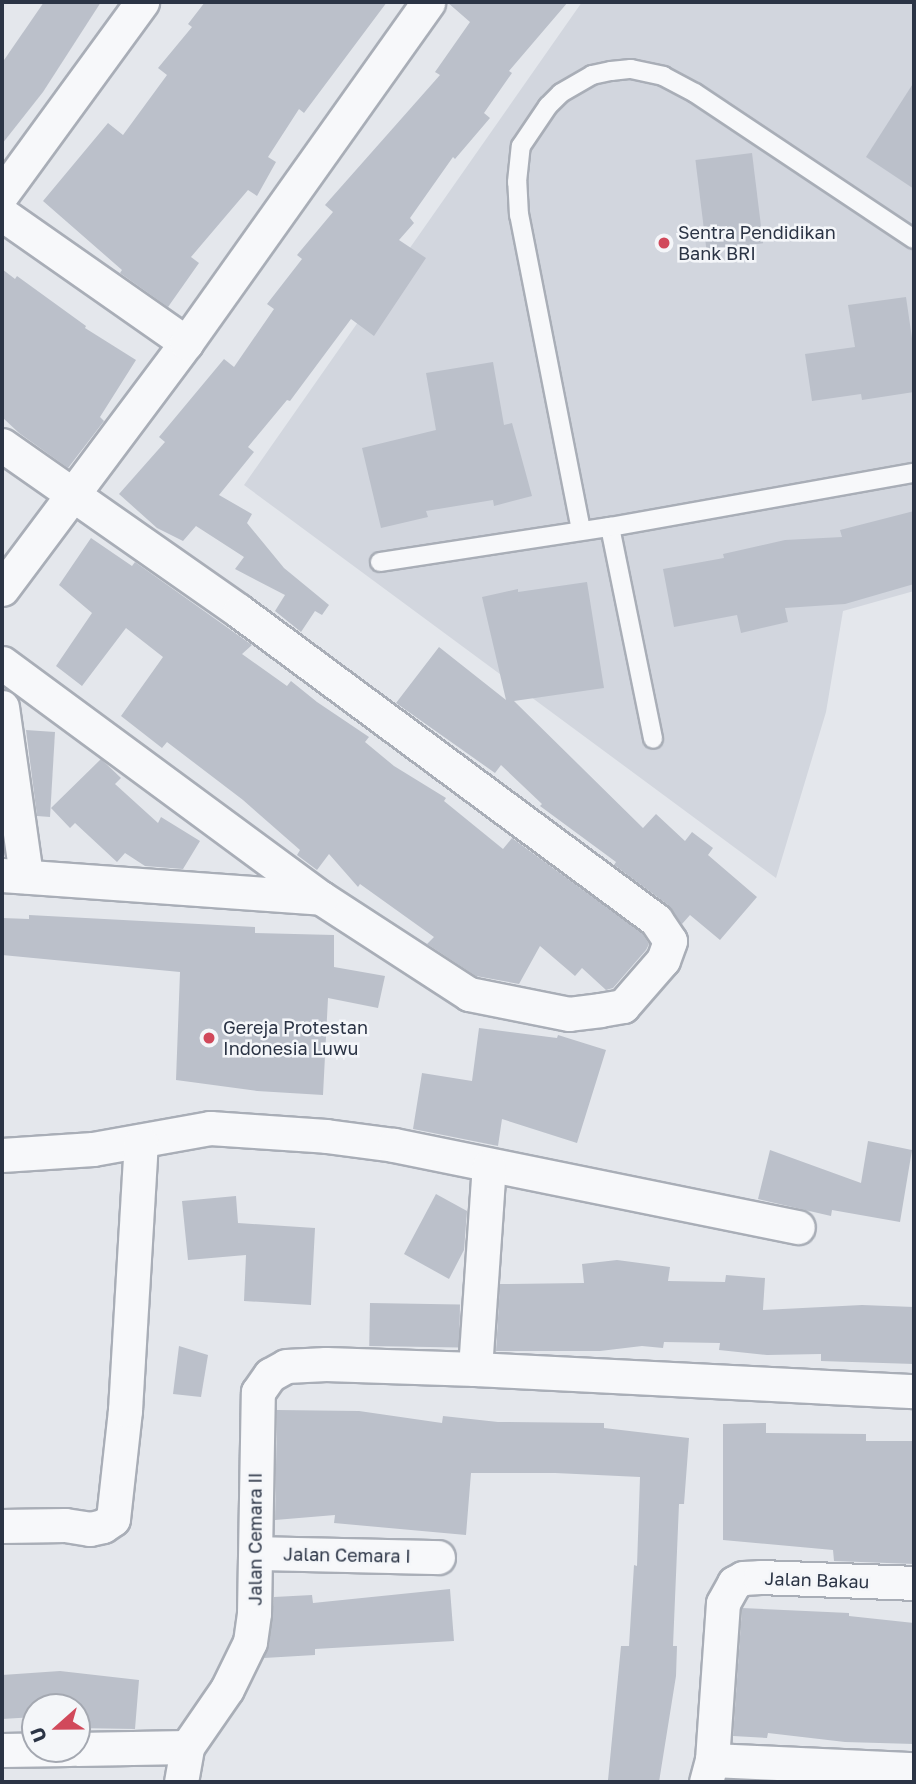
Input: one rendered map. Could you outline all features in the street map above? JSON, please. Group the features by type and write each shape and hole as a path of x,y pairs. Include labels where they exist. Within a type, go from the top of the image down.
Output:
{"street":[{"path":"2,194 142,2"},
{"path":"2,589 186,343 428,2"},
{"path":"2,214 186,343"},
{"path":"2,445 70,496 239,611 656,919 670,942 663,960 623,1006 569,1014 469,994 321,898 2,663"},
{"path":"2,707 14,875 321,898"},
{"path":"2,1154 93,1149 209,1128 326,1136 394,1145 798,1227"},
{"path":"2,1526 65,1525 90,1529 103,1526 113,1519 125,1410 141,1142"},
{"path":"475,1369 489,1166"},
{"name":"Jalan Cemara II","path":"91,1752 183,1768 227,1689 250,1642 254,1613 258,1392 270,1375 285,1366 326,1364 475,1369 914,1391"},
{"name":"Jalan Cemara I","path":"256,1553 438,1557"},
{"name":"Jalan Bakau","path":"914,1583 760,1577 738,1580 723,1603 709,1771 914,1769"},
{"path":"2,1750 21,1750"}],"lane":[{"path":"581,530 519,215 517,182 521,146 548,106 561,93 592,75 611,71 631,69 663,76 695,93 914,239"},
{"path":"380,562 610,527 914,473"},
{"path":"610,527 653,740"}],"shaded area":[{"name":"Sentra Pendidikan Bank BRI","path":"582,2 914,2 914,591 843,611 826,712 776,878 244,485"}],"building":[{"path":"44,2 101,2 43,92 2,144 2,63"},
{"path":"205,2 387,2 304,113 299,109 268,157 276,162 257,196 248,190 191,257 199,263 168,307 120,273 122,270 43,201 108,123 123,135 167,75 158,68 192,27 188,24"},
{"path":"447,2 568,2 509,71 512,73 484,113 490,118 455,159 453,157 410,218 414,223 399,240 426,258 374,336 351,319 290,401 287,400 248,447 254,452 219,495 252,514 247,523 284,568 329,605 322,615 315,611 301,632 275,611 285,595 235,569 244,557 196,526 183,541 157,528 119,494 165,442 159,437 224,359 234,367 274,309 267,304 302,259 297,255 333,212 325,205 440,75 435,72 470,22"},
{"path":"914,82 914,189 866,157"},
{"path":"752,153 763,243 707,250 695,160"},
{"path":"2,269 15,279 17,276 86,326 85,328 136,360 100,417 104,421 68,468 19,433 2,417"},
{"path":"906,297 914,352 914,392 862,400 861,394 812,401 805,354 855,347 848,305"},
{"path":"493,362 504,425 512,423 532,496 494,506 493,500 426,511 428,517 381,528 362,448 436,430 426,373"},
{"path":"914,511 914,584 845,604 785,608 788,622 741,633 737,615 674,627 663,569 724,558 723,554 785,540 842,537 840,530"},
{"path":"91,538 132,566 135,562 252,645 242,654 287,686 291,681 369,737 365,742 394,766 446,798 444,801 503,849 512,838 642,933 649,944 646,950 613,988 606,990 582,968 575,976 540,946 519,984 476,976 427,944 434,937 360,884 358,887 329,854 317,870 297,855 300,850 243,800 167,742 162,748 121,716 163,657 126,628 82,686 56,666 92,613 59,585"},
{"path":"587,582 604,688 514,701 643,828 656,814 685,841 692,832 713,848 708,855 757,897 720,940 690,915 682,924 668,905 614,865 616,862 540,806 542,804 501,765 495,773 396,703 439,647 506,700 482,597 518,589 518,592"},
{"path":"26,730 55,732 50,817 37,816"},
{"path":"101,759 121,778 115,784 158,823 161,817 200,841 183,869 145,866 125,853 117,862 75,823 70,828 51,808"},
{"path":"29,915 255,927 255,933 334,935 334,967 385,976 378,1008 328,998 323,1095 257,1091 176,1080 180,972 2,955 2,918 29,919"},
{"path":"479,1028 557,1038 558,1035 606,1050 577,1143 502,1119 498,1146 413,1129 422,1073 472,1081"},
{"path":"868,1141 912,1150 900,1222 832,1210 831,1216 758,1199 770,1150 861,1183"},
{"path":"436,1194 467,1211 464,1250 449,1279 404,1254"},
{"path":"236,1196 238,1223 315,1228 311,1305 244,1301 246,1255 188,1260 182,1201"},
{"path":"617,1260 670,1267 668,1281 725,1282 726,1275 765,1278 763,1310 862,1305 914,1307 914,1364 821,1361 821,1354 767,1355 719,1350 720,1343 664,1342 663,1348 642,1346 600,1351 496,1351 500,1284 584,1283 582,1264"},
{"path":"370,1303 460,1305 459,1348 369,1346"},
{"path":"179,1346 208,1355 201,1397 173,1394"},
{"path":"277,1410 359,1411 442,1423 443,1416 498,1422 604,1423 604,1428 689,1438 684,1504 679,1504 673,1646 677,1646 676,1676 659,1782 608,1780 621,1646 629,1646 634,1565 637,1566 640,1477 471,1473 466,1535 334,1523 335,1515 275,1520"},
{"path":"766,1423 766,1433 866,1434 866,1441 914,1441 914,1564 834,1561 833,1550 723,1540 723,1424"},
{"path":"450,1589 454,1641 315,1649 315,1655 264,1658 269,1645 274,1597 312,1595 313,1603"},
{"path":"742,1608 849,1613 849,1616 914,1623 914,1744 845,1742 768,1733 767,1738 733,1736"},
{"path":"60,1671 139,1680 135,1729 91,1728 91,1693 21,1693 21,1718 2,1719 2,1675"}],"place":[{"name":"Sentra Pendidikan Bank BRI","path":"664,243"},
{"name":"Gereja Protestan Indonesia Luwu","path":"209,1038"}]}
